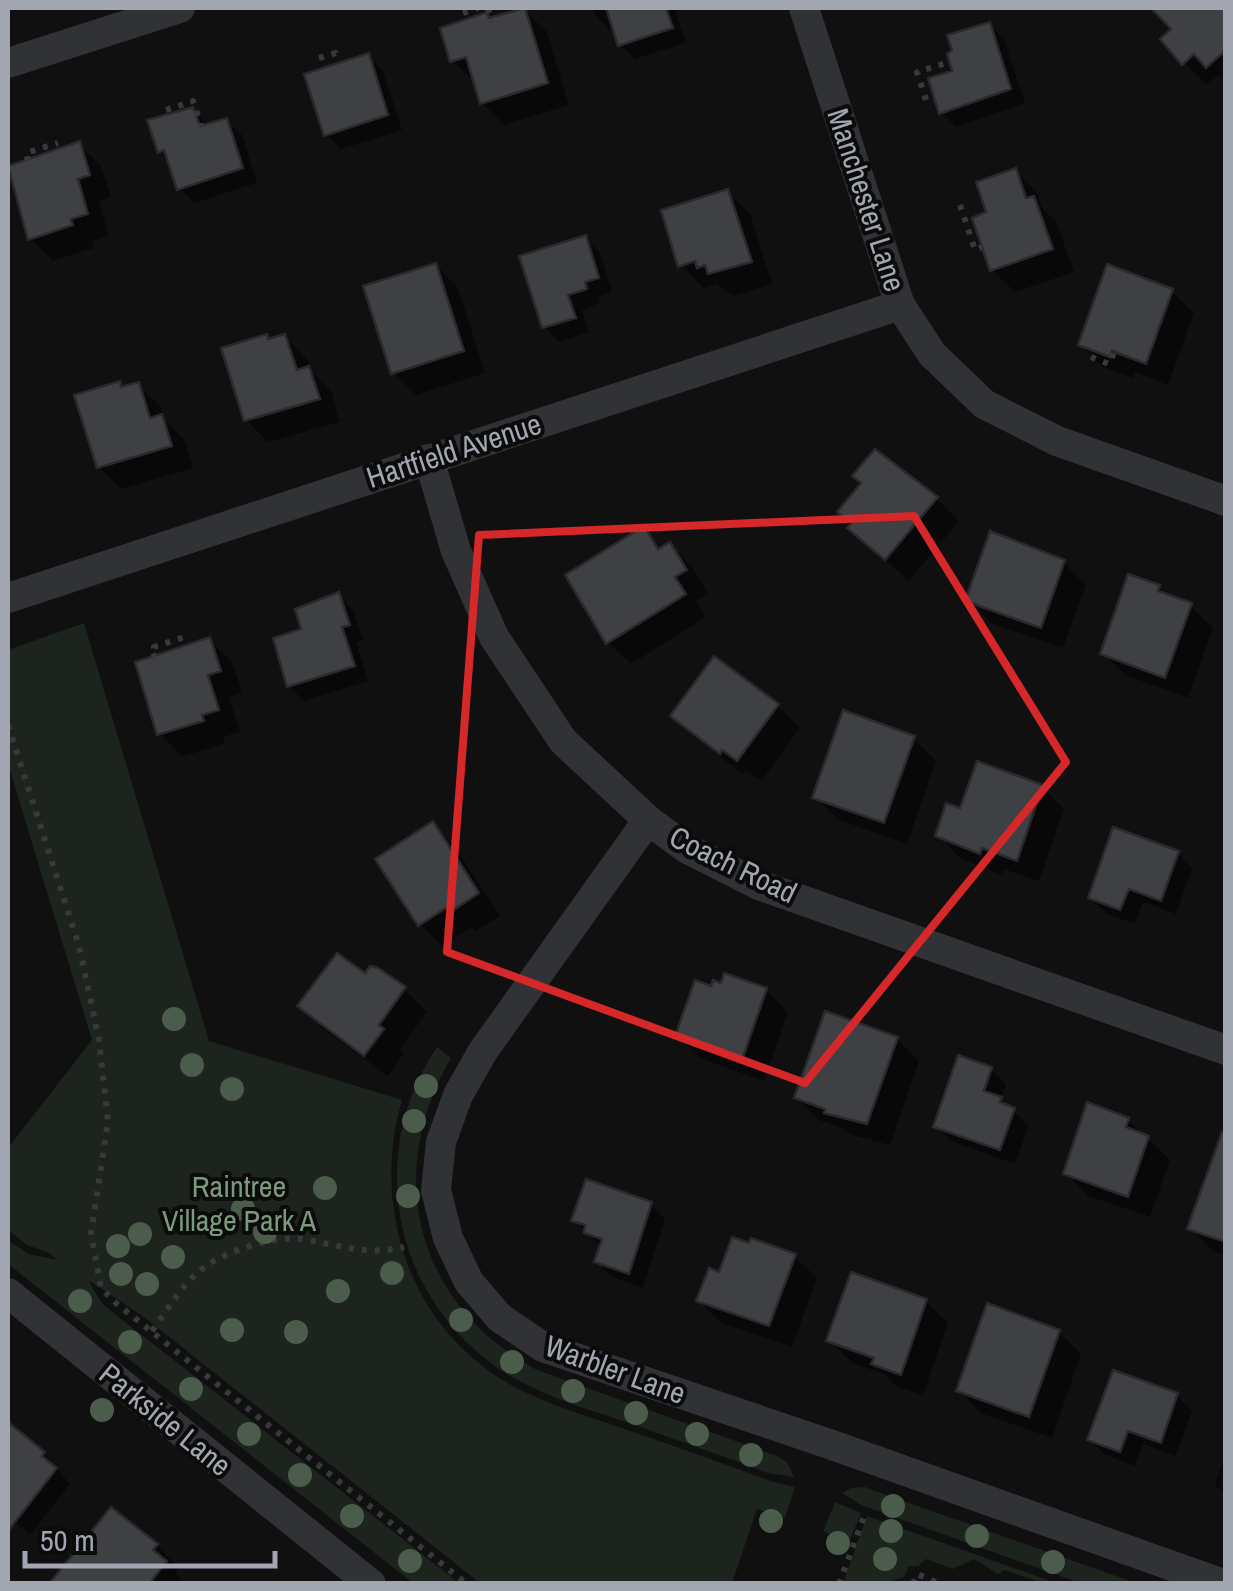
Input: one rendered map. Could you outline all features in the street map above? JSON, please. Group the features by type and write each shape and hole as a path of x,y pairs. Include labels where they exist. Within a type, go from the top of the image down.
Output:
{"street":[{"path":"8,63 180,8"},
{"name":"Manchester Lane","path":"804,8 900,305 932,354 984,404 1057,441 1226,501"},
{"name":"Hartfield Avenue","path":"8,598 900,305"},
{"name":"Coach Road","path":"429,459 456,551 494,637 563,740 648,820 686,848 760,885 1226,1050"},
{"name":"Warbler Lane","path":"648,820 483,1051 458,1095 441,1142 436,1190 448,1238 469,1282 500,1318 543,1348 835,1446 1223,1584"},
{"name":"Parkside Lane","path":"8,1292 371,1584"}],"path":[{"path":"463,12 478,8"},
{"path":"488,8 492,22"},
{"path":"319,58 336,53 340,60"},
{"path":"926,100 917,72 949,62"},
{"path":"166,110 193,101 202,126"},
{"path":"28,161 26,154 58,143"},
{"path":"960,205 975,250 982,248"},
{"path":"1091,357 1110,364 1116,348"},
{"path":"152,657 157,655 154,647 190,635"},
{"path":"8,725 79,946 99,1040 108,1121 90,1234 101,1288 467,1584"},
{"path":"152,1331 201,1268 238,1250 288,1238 364,1252 404,1246"},
{"path":"838,1584 865,1514"},
{"path":"913,1584 917,1574 941,1584"}],"highlighted area":[{"path":"914,516 1066,762 805,1083 447,952 479,535"}],"green space":[{"name":"Raintree Village Park A","path":"84,623 209,1041 402,1100 393,1141 396,1224 425,1301 449,1334 479,1363 515,1387 554,1405 795,1487 785,1518 757,1509 732,1583 480,1583 144,1317 88,1280 111,1311 459,1583 413,1583 8,1264 8,1240 29,1254 58,1260 27,1245 8,1230 8,1148 92,1040 8,764 8,650"},
{"path":"437,1047 451,1058 430,1102 419,1147 416,1191 423,1234 439,1274 463,1310 496,1343 537,1370 777,1456 787,1462 794,1477 768,1473 538,1390 500,1369 456,1331 422,1282 402,1227 398,1198 398,1158 404,1119"},
{"path":"865,1487 1136,1583 1080,1583 861,1505 842,1493"},
{"path":"835,1502 861,1513 850,1540 823,1532"},
{"path":"867,1516 1056,1583 1004,1570 998,1574 974,1559 953,1569 926,1559 918,1566 909,1566 904,1577 884,1583 843,1583"}],"building":[{"path":"525,8 548,83 480,104 466,57 450,62 440,28 487,12 489,18"},
{"path":"606,8 666,8 673,28 618,46"},
{"path":"1151,8 1226,8 1226,50 1206,68 1194,54 1182,65 1160,39 1171,29"},
{"path":"990,22 1011,89 939,114 928,78 952,71 947,35"},
{"path":"369,53 388,115 324,136 304,74"},
{"path":"193,107 200,126 227,118 243,168 177,190 164,150 158,153 147,120"},
{"path":"80,141 90,175 78,179 88,214 71,219 73,225 28,240 8,166"},
{"path":"1016,168 1026,198 1034,196 1053,249 990,271 972,218 986,212 976,182"},
{"path":"728,189 752,262 708,274 705,265 697,268 695,261 678,267 661,210"},
{"path":"586,235 599,278 585,282 587,289 568,295 576,318 542,328 519,256"},
{"path":"436,263 464,351 391,374 363,286"},
{"path":"1107,264 1173,289 1146,364 1112,351 1110,357 1078,345"},
{"path":"267,334 268,339 285,334 297,370 309,366 320,399 244,421 221,348"},
{"path":"120,381 121,387 139,382 150,418 162,414 172,446 97,468 74,395"},
{"path":"875,449 938,497 885,560 847,528 851,523 837,512 861,483 852,476"},
{"path":"644,526 658,549 670,542 687,570 675,577 686,594 606,644 565,575"},
{"path":"990,531 1065,560 1041,628 965,601"},
{"path":"1128,574 1160,585 1158,591 1192,603 1165,678 1100,654"},
{"path":"339,592 350,625 342,627 355,666 287,687 273,638 301,629 295,609"},
{"path":"210,637 221,671 208,675 219,710 202,715 204,721 157,735 135,662"},
{"path":"714,656 779,704 737,761 722,750 720,754 670,716"},
{"path":"843,710 915,736 884,823 812,798"},
{"path":"977,761 1043,785 1017,861 982,848 980,854 935,836 946,803 960,808"},
{"path":"433,821 479,893 418,926 375,859"},
{"path":"1113,827 1179,851 1161,901 1129,889 1120,910 1088,898"},
{"path":"337,953 365,973 370,966 378,968 406,987 379,1025 384,1029 364,1056 297,1006"},
{"path":"724,973 767,988 742,1060 675,1036 695,980 711,986 713,980 721,983"},
{"path":"825,1011 898,1037 867,1124 824,1113 825,1109 794,1098"},
{"path":"958,1055 992,1067 984,1091 1002,1097 1000,1102 1015,1108 1000,1150 933,1127"},
{"path":"1087,1102 1129,1118 1126,1127 1149,1136 1128,1197 1063,1174"},
{"path":"1222,1132 1226,1132 1226,1242 1187,1229"},
{"path":"586,1179 652,1202 629,1274 594,1262 602,1239 584,1233 585,1225 571,1221"},
{"path":"732,1237 749,1243 751,1238 796,1254 769,1326 696,1301 709,1268 719,1272"},
{"path":"851,1272 927,1299 901,1375 871,1364 874,1358 826,1341"},
{"path":"987,1303 1060,1330 1029,1417 956,1391"},
{"path":"1113,1370 1178,1393 1161,1443 1128,1431 1120,1452 1087,1440"},
{"path":"8,1422 45,1452 42,1456 57,1468 8,1531"},
{"path":"111,1507 158,1544 153,1550 167,1561 149,1584 49,1584"}]}
